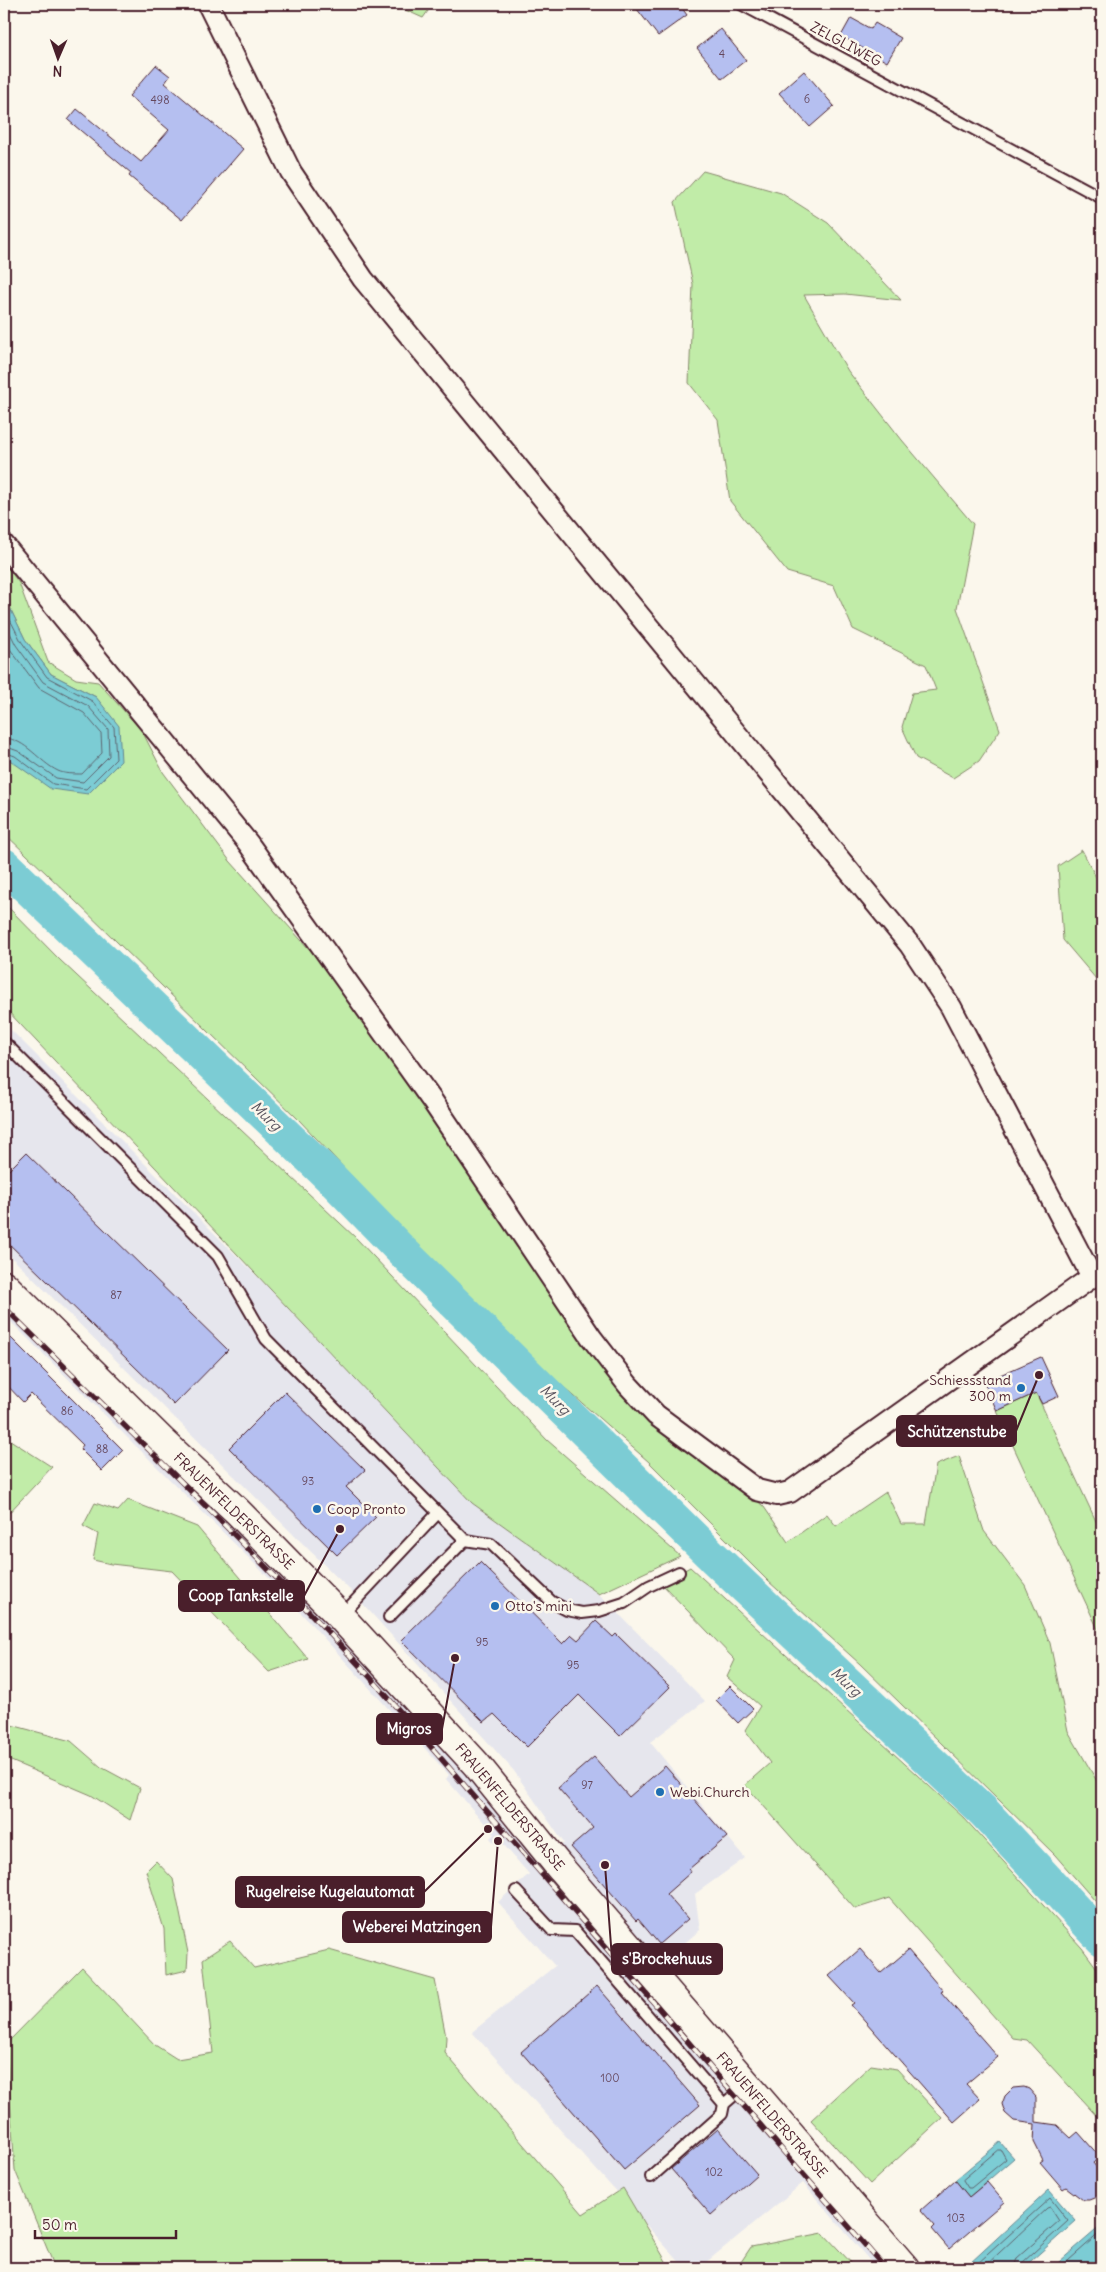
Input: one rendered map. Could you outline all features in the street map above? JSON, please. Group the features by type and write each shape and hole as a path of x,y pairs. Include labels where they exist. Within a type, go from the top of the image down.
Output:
{"main road":[{"name":"FRAUENFELDERSTRASSE","path":"4,1285 161,1440 237,1511 340,1616 476,1764 557,1864 905,2268"}],"street":[{"path":"4,545 248,843 433,1102 591,1336 628,1385 656,1414 758,1490 777,1495 810,1485 1092,1277 951,1007 910,945 363,279 291,172 208,4"}],"lane":[{"name":"ZELGLIWEG","path":"741,4 1102,198"},
{"path":"4,1042 218,1256 266,1339 437,1514 465,1540 491,1544 552,1602 567,1610 582,1613 599,1611 624,1603 648,1586 679,1572"},
{"path":"340,1616 437,1514"},
{"path":"389,1617 465,1540"},
{"path":"516,1891 552,1930 575,1931 724,2104"},
{"path":"650,2177 722,2114 724,2104 746,2085"}],"shaded area":[{"path":"4,1023 259,1278 472,1503 600,1595 705,1701 650,1742 745,1858 695,1894 700,1930 642,1979 892,2268 876,2268 803,2183 699,2268 685,2268 472,2032 555,1966 498,1902 529,1874 502,1843 497,1846 490,1838 494,1834 446,1779 449,1775 270,1579 4,1315 4,1298 321,1615 467,1773 542,1863 564,1843 514,1771 354,1594 4,1250"}],"green space":[{"path":"392,4 433,4 423,18"},
{"path":"703,171 781,193 828,223 901,300 845,294 804,295 848,371 902,440 973,524 957,608 1000,730 979,761 953,778 916,758 902,727 912,693 936,690 926,665 853,629 834,586 787,572 730,501 718,420 689,383 693,284 675,202"},
{"path":"4,563 19,583 48,662 76,679 98,682 142,731 163,772 230,861 363,1009 589,1345 764,1507 788,1542 827,1514 836,1526 886,1492 901,1524 926,1524 936,1465 959,1456 984,1531 1025,1585 1050,1643 1068,1731 1102,1790 1102,1909 1055,1855 941,1743 860,1664 768,1581 649,1462 541,1367 390,1217 299,1120 4,833 4,756 12,761 96,697 51,674 25,639 9,606 4,602"},
{"path":"1082,850 1102,889 1102,986 1063,940 1058,866"},
{"path":"4,903 60,960 356,1238 547,1440 680,1556 599,1594 472,1503 4,1007"},
{"path":"1036,1393 1102,1534 1102,1638 997,1411"},
{"path":"4,1436 52,1467 4,1518"},
{"path":"128,1500 197,1527 308,1659 269,1672 172,1571 93,1560 98,1534 83,1526 95,1503 118,1511"},
{"path":"690,1567 964,1818 1082,1948 1102,1975 1102,2122 1027,2040 1013,2038 889,1898 855,1909 745,1785 770,1763 745,1730 760,1706 727,1677 735,1660 661,1583"},
{"path":"4,1723 71,1741 101,1767 140,1788 130,1820 91,1795 4,1758"},
{"path":"156,1861 173,1879 188,1953 187,1970 166,1975 164,1929 146,1871"},
{"path":"230,1941 254,1968 329,1950 435,1980 446,2037 445,2053 583,2214 623,2188 670,2268 55,2268 15,2170 6,2044 82,1967 155,2045 177,2059 213,2053 203,1959"},
{"path":"871,2065 897,2069 942,2118 870,2184 811,2120"},
{"path":"823,2233 856,2268 737,2268 751,2247"}],"water":[{"path":"4,602 9,606 25,639 51,674 96,697 119,726 121,761 88,794 51,789 4,756"},
{"path":"1000,2142 1014,2158 969,2197 955,2180"},
{"path":"1049,2190 1076,2221 1023,2268 973,2268 969,2264"},
{"path":"1102,2225 1102,2268 1052,2268"}],"building":[{"path":"633,4 679,4 687,15 658,36"},
{"path":"851,18 871,29 875,23 901,38 887,62 841,36"},
{"path":"721,29 746,60 722,79 697,48"},
{"path":"156,65 170,76 165,83 243,149 182,220 129,176 131,173 68,120 77,109 141,162 169,130 129,96"},
{"path":"804,71 834,106 810,127 779,93"},
{"path":"26,1153 228,1350 174,1405 4,1239 4,1175"},
{"path":"4,1331 123,1450 102,1471 80,1449 83,1445 31,1394 23,1402 4,1382"},
{"name":"Schiessstand 300 m","path":"1041,1357 1059,1396 1042,1404 1036,1393 997,1411 984,1382"},
{"path":"285,1392 365,1470 346,1487 376,1517 337,1555 229,1448"},
{"path":"480,1562 563,1644 572,1635 578,1640 596,1621 613,1637 616,1634 670,1687 620,1736 579,1695 527,1747 494,1714 484,1722 401,1640"},
{"path":"730,1686 753,1709 738,1723 716,1700"},
{"path":"594,1757 629,1797 665,1766 727,1837 689,1869 691,1872 666,1894 688,1919 659,1944 638,1919 636,1921 571,1847 593,1828 558,1788"},
{"path":"860,1949 881,1973 908,1950 943,1991 941,1992 998,2057 966,2084 980,2099 954,2122 851,2005 854,2003 829,1976"},
{"path":"597,1986 700,2105 624,2170 521,2052"},
{"path":"1024,2087 1029,2089 1036,2097 1036,2122 1057,2125 1071,2138 1078,2132 1100,2157 1093,2163 1102,2174 1102,2191 1099,2196 1083,2200 1066,2187 1063,2189 1040,2162 1043,2160 1034,2142 1035,2124 1014,2121 1005,2113 1002,2104 1005,2096 1013,2088"},
{"path":"718,2129 757,2174 711,2215 671,2169"},
{"path":"955,2180 969,2197 987,2182 1004,2202 949,2249 932,2229 935,2226 921,2210"}],"waterway":[{"name":"Murg","path":"4,865 332,1179 402,1251 713,1557 983,1811 1102,1939"}],"railway":[{"path":"4,1307 326,1629 370,1677 885,2268"}],"place":[{"name":"Schützenstube","path":"1039,1375"},
{"name":"Schiessstand 300 m","path":"1021,1388"},
{"name":"Coop Pronto","path":"317,1509"},
{"name":"Coop Tankstelle","path":"340,1529"},
{"name":"Otto's mini","path":"495,1606"},
{"name":"Migros","path":"455,1658"},
{"name":"Webi.Church","path":"660,1792"},
{"name":"Rugelreise Kugelautomat","path":"488,1829"},
{"name":"Weberei Matzingen","path":"498,1841"},
{"name":"s'Brockehuus","path":"605,1865"}]}
